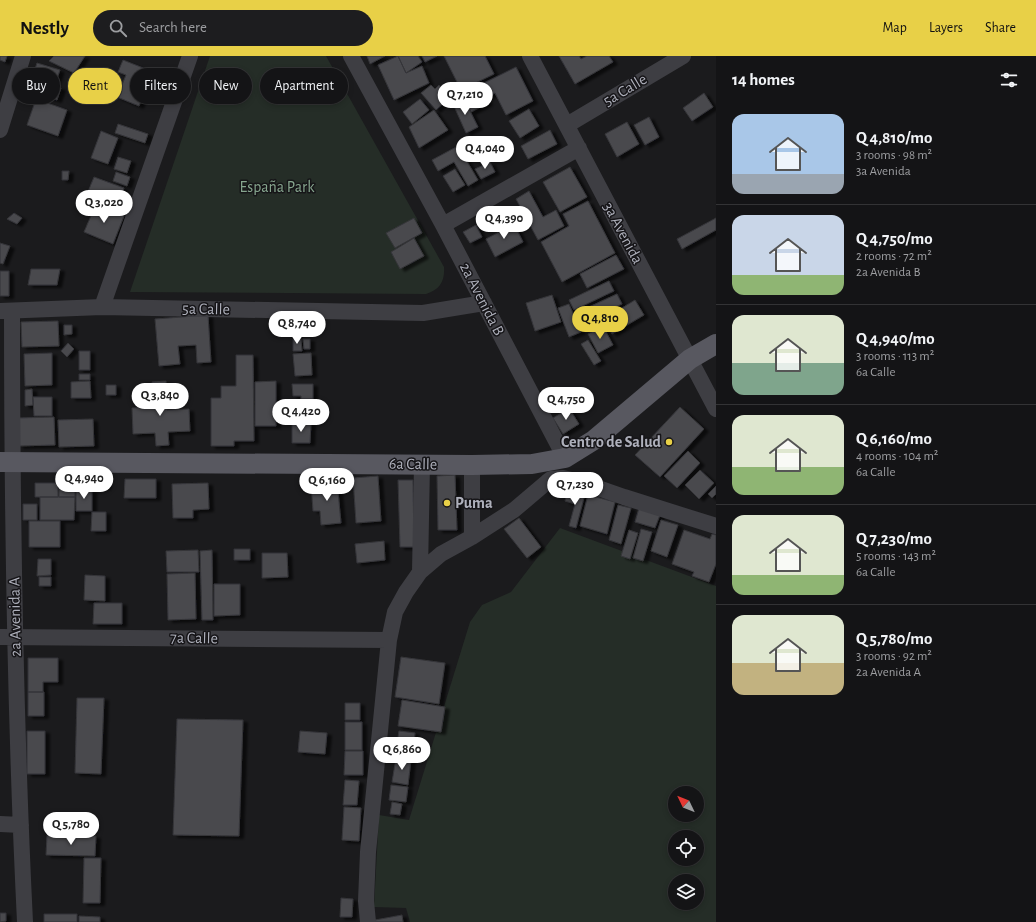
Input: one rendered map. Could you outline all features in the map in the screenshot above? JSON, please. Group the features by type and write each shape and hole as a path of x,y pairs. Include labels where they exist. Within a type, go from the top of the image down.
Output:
{"main road":[{"name":"6a Calle","path":"6,462 472,465 532,464 565,458 594,440 690,359 716,344"}],"street":[{"path":"0,130 23,56"},
{"path":"102,307 190,56"},
{"name":"2a Avenida B","path":"351,56 444,225 565,458"},
{"name":"3a Avenida","path":"530,56 716,409"},
{"name":"5a Calle","path":"567,125 683,56"},
{"path":"444,225 579,148"},
{"name":"5a Calle","path":"6,311 102,307 423,313 484,303"},
{"name":"2a Avenida A","path":"6,311 8,636 21,825 25,922"},
{"path":"420,572 422,464"},
{"path":"472,465 472,537"},
{"path":"368,922 366,901 368,852 389,640 395,612 406,592 420,572 441,554 472,537 514,510 547,482 556,478 569,478 716,526"},
{"name":"7a Calle","path":"8,636 389,640"},
{"path":"0,824 21,825"}],"green space":[{"name":"España Park","path":"210,56 326,56 333,68 260,68 260,104 348,104 348,95 444,267 444,277 441,284 435,290 426,294 130,292 199,88 199,104 252,104 252,68 206,68"},
{"path":"560,528 716,586 716,922 410,922 406,908 374,907 379,815 409,820 470,622 482,605 511,592"}],"building":[{"path":"0,56 7,56 5,62 0,60"},
{"path":"54,56 85,56 77,68 68,68 68,70 49,61"},
{"path":"367,56 385,56 370,64"},
{"path":"398,56 406,73 422,66 429,83 394,100 378,65"},
{"path":"398,56 418,56 422,62 406,73"},
{"path":"422,56 437,56 425,62"},
{"path":"444,56 485,56 494,74 461,90"},
{"path":"559,56 579,56 581,59 587,56 609,56 613,62 575,84"},
{"path":"123,60 143,68 130,68 130,102 122,99 122,85 126,75 122,74 122,68 120,68"},
{"path":"37,63 53,68 35,68"},
{"path":"516,67 533,101 506,115 495,93 488,97 482,84"},
{"path":"431,85 435,89 439,85 450,97 436,110 421,93"},
{"path":"478,85 488,103 471,112 462,93"},
{"path":"704,93 713,107 692,121 683,108"},
{"path":"420,99 429,110 412,124 403,112"},
{"path":"464,99 478,127 466,133 453,104"},
{"path":"34,104 50,104 67,110 58,136 27,125"},
{"path":"529,109 539,126 520,138 509,121"},
{"path":"434,110 448,130 419,148 409,127"},
{"path":"649,117 659,137 645,145 634,125"},
{"path":"627,122 639,144 617,157 605,134"},
{"path":"118,124 148,134 145,143 115,133"},
{"path":"550,130 557,144 528,159 521,146"},
{"path":"101,131 118,138 108,164 91,158"},
{"path":"458,146 478,180 468,186 454,162 438,171 432,160"},
{"path":"118,157 131,161 127,173 114,169"},
{"path":"490,162 495,172 481,179 475,169"},
{"path":"570,167 587,197 560,212 543,182"},
{"path":"455,169 465,185 453,192 443,176"},
{"path":"62,171 69,171 68,180 62,180"},
{"path":"116,172 130,177 127,186 113,181"},
{"path":"94,177 124,188 117,206 87,194"},
{"path":"529,191 543,217 556,210 564,226 538,240 516,199"},
{"path":"588,201 615,253 562,282 541,242 569,226 563,214"},
{"path":"96,204 124,216 113,244 84,232"},
{"path":"14,213 22,218 17,224 7,219"},
{"path":"414,218 422,233 395,248 386,233"},
{"path":"716,218 716,230 682,249 677,239"},
{"path":"514,224 523,242 495,257 486,239"},
{"path":"476,225 482,237 470,243 463,232"},
{"path":"414,238 424,256 400,269 391,252"},
{"path":"0,243 10,246 3,264 0,263"},
{"path":"616,255 624,269 587,288 580,274"},
{"path":"31,269 60,269 57,285 28,285"},
{"path":"0,271 9,271 9,296 0,296"},
{"path":"609,281 614,291 574,310 569,300"},
{"path":"617,294 622,304 581,322 576,313"},
{"path":"552,295 561,322 535,331 526,303"},
{"path":"635,300 644,315 612,334 604,319"},
{"path":"569,304 581,332 569,337 558,308"},
{"path":"208,315 211,362 197,363 196,345 178,346 180,364 159,366 155,319"},
{"path":"58,321 59,346 22,347 21,322"},
{"path":"64,325 72,325 72,334 64,335"},
{"path":"603,326 613,345 598,353 588,334"},
{"path":"293,339 301,339 302,351 293,351"},
{"path":"303,339 310,339 310,349 304,349"},
{"path":"588,340 601,361 594,365 581,344"},
{"path":"68,343 74,349 67,357 61,351"},
{"path":"79,351 90,351 90,370 79,370"},
{"path":"52,353 52,385 25,386 24,354"},
{"path":"311,353 312,375 295,376 293,354"},
{"path":"236,355 253,355 254,441 234,441 234,446 211,446 211,398 221,398 221,386 236,386"},
{"path":"79,374 90,374 90,380 79,380"},
{"path":"90,381 91,398 71,398 71,382"},
{"path":"166,381 167,410 189,409 190,431 168,432 169,445 156,446 155,433 133,434 132,408 154,407 152,382"},
{"path":"276,381 276,426 255,426 255,382"},
{"path":"292,384 313,384 313,399 301,399 301,396 293,396"},
{"path":"106,385 116,385 116,395 106,395"},
{"path":"32,389 33,405 25,406 25,390"},
{"path":"33,397 52,397 52,416 34,416"},
{"name":"Centro de Salud","path":"680,407 704,429 660,477 635,455"},
{"path":"569,408 579,424 563,434 553,418"},
{"path":"54,417 55,445 19,446 18,418"},
{"path":"93,419 94,446 59,447 58,420"},
{"path":"292,423 311,423 310,443 292,443"},
{"path":"688,451 700,463 677,488 664,476"},
{"path":"700,470 714,483 699,499 685,485"},
{"name":"Puma","path":"455,475 457,530 438,530 437,476"},
{"path":"378,476 381,521 356,523 353,478"},
{"path":"125,479 156,479 156,498 124,498"},
{"path":"94,480 106,480 106,487 94,486"},
{"path":"337,480 341,523 321,525 320,511 313,511 311,483"},
{"path":"398,480 413,480 414,547 400,547"},
{"path":"35,483 58,483 58,497 35,497"},
{"path":"208,483 209,509 193,510 193,518 173,518 172,484"},
{"path":"59,485 75,485 75,497 59,497"},
{"path":"716,486 716,494 712,498 708,494"},
{"path":"76,490 92,490 92,511 76,511"},
{"path":"568,490 585,494 576,528 569,526 575,504 565,501"},
{"path":"588,495 615,502 607,534 580,526"},
{"path":"40,497 75,497 74,520 40,520"},
{"path":"23,504 37,504 37,520 23,520"},
{"path":"618,505 631,508 621,544 609,540"},
{"path":"639,508 660,515 655,528 635,522"},
{"path":"92,512 106,512 106,531 91,531"},
{"path":"519,518 541,547 527,558 504,529"},
{"path":"661,520 678,525 667,557 651,551"},
{"path":"29,521 60,521 60,547 29,547"},
{"path":"641,529 652,532 643,561 633,558"},
{"path":"629,530 638,533 630,559 621,556"},
{"path":"684,530 710,539 712,534 716,535 716,564 709,582 692,576 694,572 672,564"},
{"path":"384,541 385,560 357,563 355,544"},
{"path":"234,549 250,549 250,560 234,560"},
{"path":"198,550 199,572 167,572 166,551"},
{"path":"212,550 213,620 202,620 200,551"},
{"path":"262,553 287,553 288,577 262,578"},
{"path":"38,559 51,559 51,575 37,576"},
{"path":"195,573 196,619 168,620 167,574"},
{"path":"85,575 105,576 105,601 84,600"},
{"path":"39,577 51,577 51,586 39,586"},
{"path":"214,584 240,584 240,615 214,616"},
{"path":"94,603 122,603 122,624 93,624"},
{"path":"401,657 445,663 439,704 395,697"},
{"path":"28,658 58,658 58,682 43,682 43,692 28,692"},
{"path":"28,692 44,692 44,716 28,716"},
{"path":"77,698 104,698 101,774 75,773"},
{"path":"402,700 445,707 441,732 398,726"},
{"path":"345,703 360,703 360,720 345,720"},
{"path":"177,719 243,720 239,836 173,835"},
{"path":"345,722 362,722 362,750 345,750"},
{"path":"27,731 45,731 45,774 27,774"},
{"path":"300,731 327,733 325,754 298,752"},
{"path":"399,731 415,733 413,751 396,749"},
{"path":"345,751 363,751 363,775 344,775"},
{"path":"396,758 411,760 408,785 392,782"},
{"path":"345,780 359,781 357,805 343,805"},
{"path":"391,785 408,787 406,802 389,800"},
{"path":"392,802 402,804 400,815 390,814"},
{"path":"344,807 361,808 359,841 342,840"},
{"path":"47,835 96,836 95,856 46,855"},
{"path":"84,858 101,858 100,903 83,903"},
{"path":"341,898 353,899 352,917 340,917"},
{"path":"0,913 6,913 6,921 0,922"},
{"path":"44,914 77,914 77,922 44,922"},
{"path":"402,915 403,922 375,922 375,920"},
{"path":"79,916 100,917 100,922 79,922"}],"place":[{"name":"Centro de Salud","path":"669,442"},
{"name":"Puma","path":"447,503"}]}
